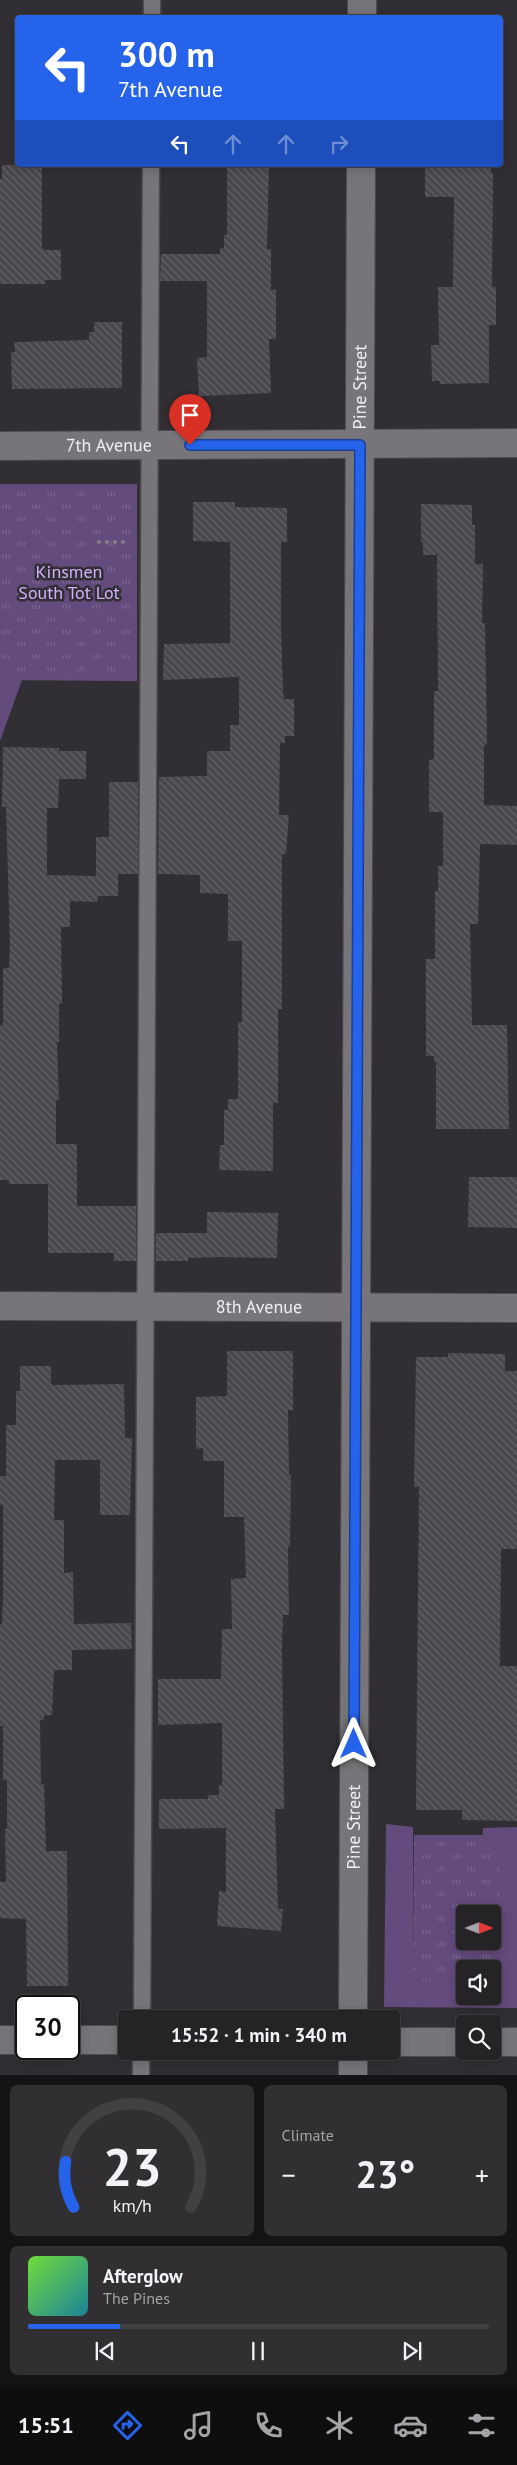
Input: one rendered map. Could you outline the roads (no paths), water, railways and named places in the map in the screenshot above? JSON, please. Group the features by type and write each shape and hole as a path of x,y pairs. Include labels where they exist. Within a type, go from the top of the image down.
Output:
{"street":[{"path":"362,0 362,15"},
{"name":"Pine Street","path":"353,2010 361,167"},
{"name":"7th Avenue","path":"0,446 517,444"},
{"name":"8th Avenue","path":"0,1306 517,1308"},
{"path":"0,2040 15,2040"},
{"path":"80,2040 118,2040"},
{"path":"400,2042 456,2042"},
{"path":"501,2042 517,2042"},
{"path":"352,2075 353,2060"}],"lane":[{"path":"152,0 152,15"},
{"path":"142,2010 151,167"},
{"path":"141,2075 142,2060"}],"park label":[{"name":"Kinsmen South Tot Lot","path":"69,582"}]}
